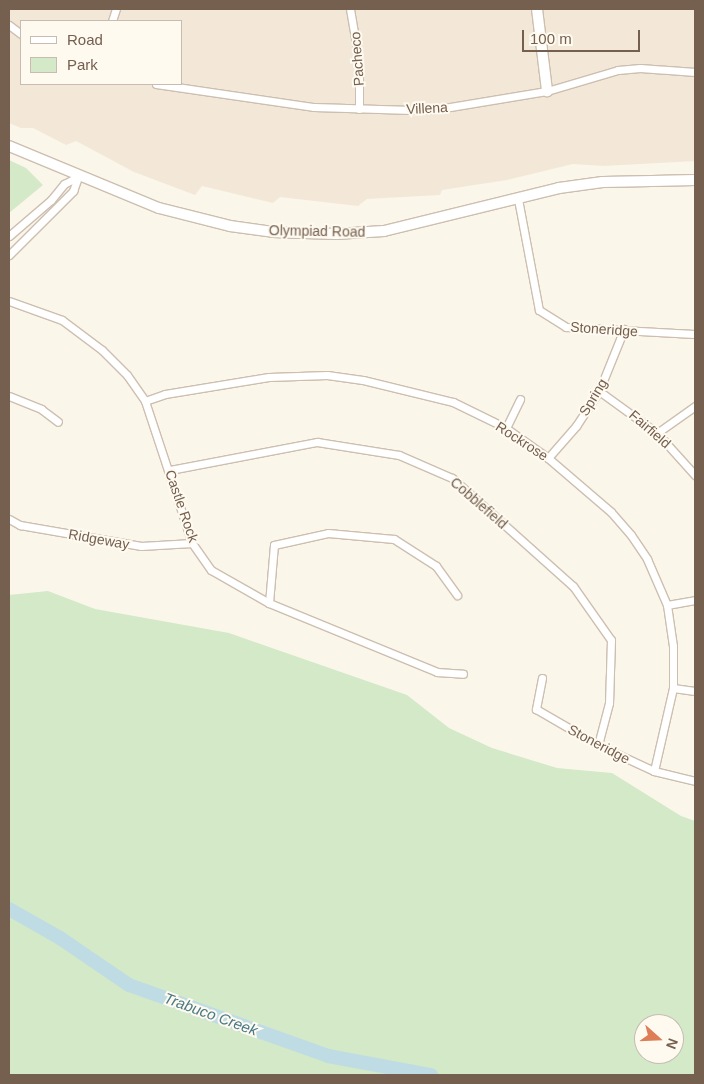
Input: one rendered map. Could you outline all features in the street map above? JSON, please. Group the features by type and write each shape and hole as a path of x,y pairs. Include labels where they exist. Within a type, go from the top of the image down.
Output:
{"main road":[{"path":"537,9 547,91"},
{"name":"Olympiad Road","path":"9,146 78,177 159,208 230,226 272,232 336,234 384,231 518,200 559,188 603,182 695,180"}],"street":[{"name":"Pacheco","path":"350,9 359,61 359,109"},
{"path":"9,25 20,33"},
{"name":"Villena","path":"162,85 279,103 359,109 438,109 547,91 618,70 640,68 695,72"},
{"path":"9,236 50,201 64,184 78,177"},
{"path":"9,255 73,191 78,177"},
{"name":"Stoneridge","path":"518,200 539,310 566,327 624,329 668,335 695,334"},
{"path":"50,201 58,207"},
{"name":"Castle Rock","path":"9,301 62,320 102,350 127,375 145,400 170,470 192,544 212,570 269,603 437,672 463,674"},
{"name":"Spring","path":"548,458 576,426 599,391 624,329"},
{"name":"Rockrose","path":"145,400 165,394 270,377 327,375 363,380 452,402 506,428 548,458 611,512 631,535 647,559 666,604 674,646 673,688 654,771"},
{"name":"Fairfield","path":"599,391 657,433 695,475"},
{"path":"9,396 41,409 58,422"},
{"path":"506,428 520,399"},
{"path":"657,433 695,406"},
{"name":"Cobblefield","path":"170,470 317,442 400,454 452,478 573,586 611,640 609,703 598,745"},
{"name":"Ridgeway","path":"9,519 20,525 141,546 192,544"},
{"path":"269,603 274,545 328,532 394,539 436,566 458,595"},
{"path":"666,604 695,600"},
{"name":"Stoneridge","path":"542,678 536,709 598,745 654,771 695,781"},
{"path":"673,688 695,691"}],"shaded area":[{"path":"9,9 695,9 695,161 604,166 573,164 507,180 442,190 440,195 367,199 358,206 280,197 273,203 202,186 195,195 134,172 76,141 66,145 33,128 21,128 9,123"}],"green space":[{"path":"9,160 26,168 43,185 9,213"},
{"path":"48,591 95,609 229,633 407,695 449,728 492,748 557,768 612,773 681,816 695,821 695,1075 9,1075 9,595"}],"waterway":[{"name":"Trabuco Creek","path":"9,909 60,938 129,985 328,1056 431,1075"}]}
